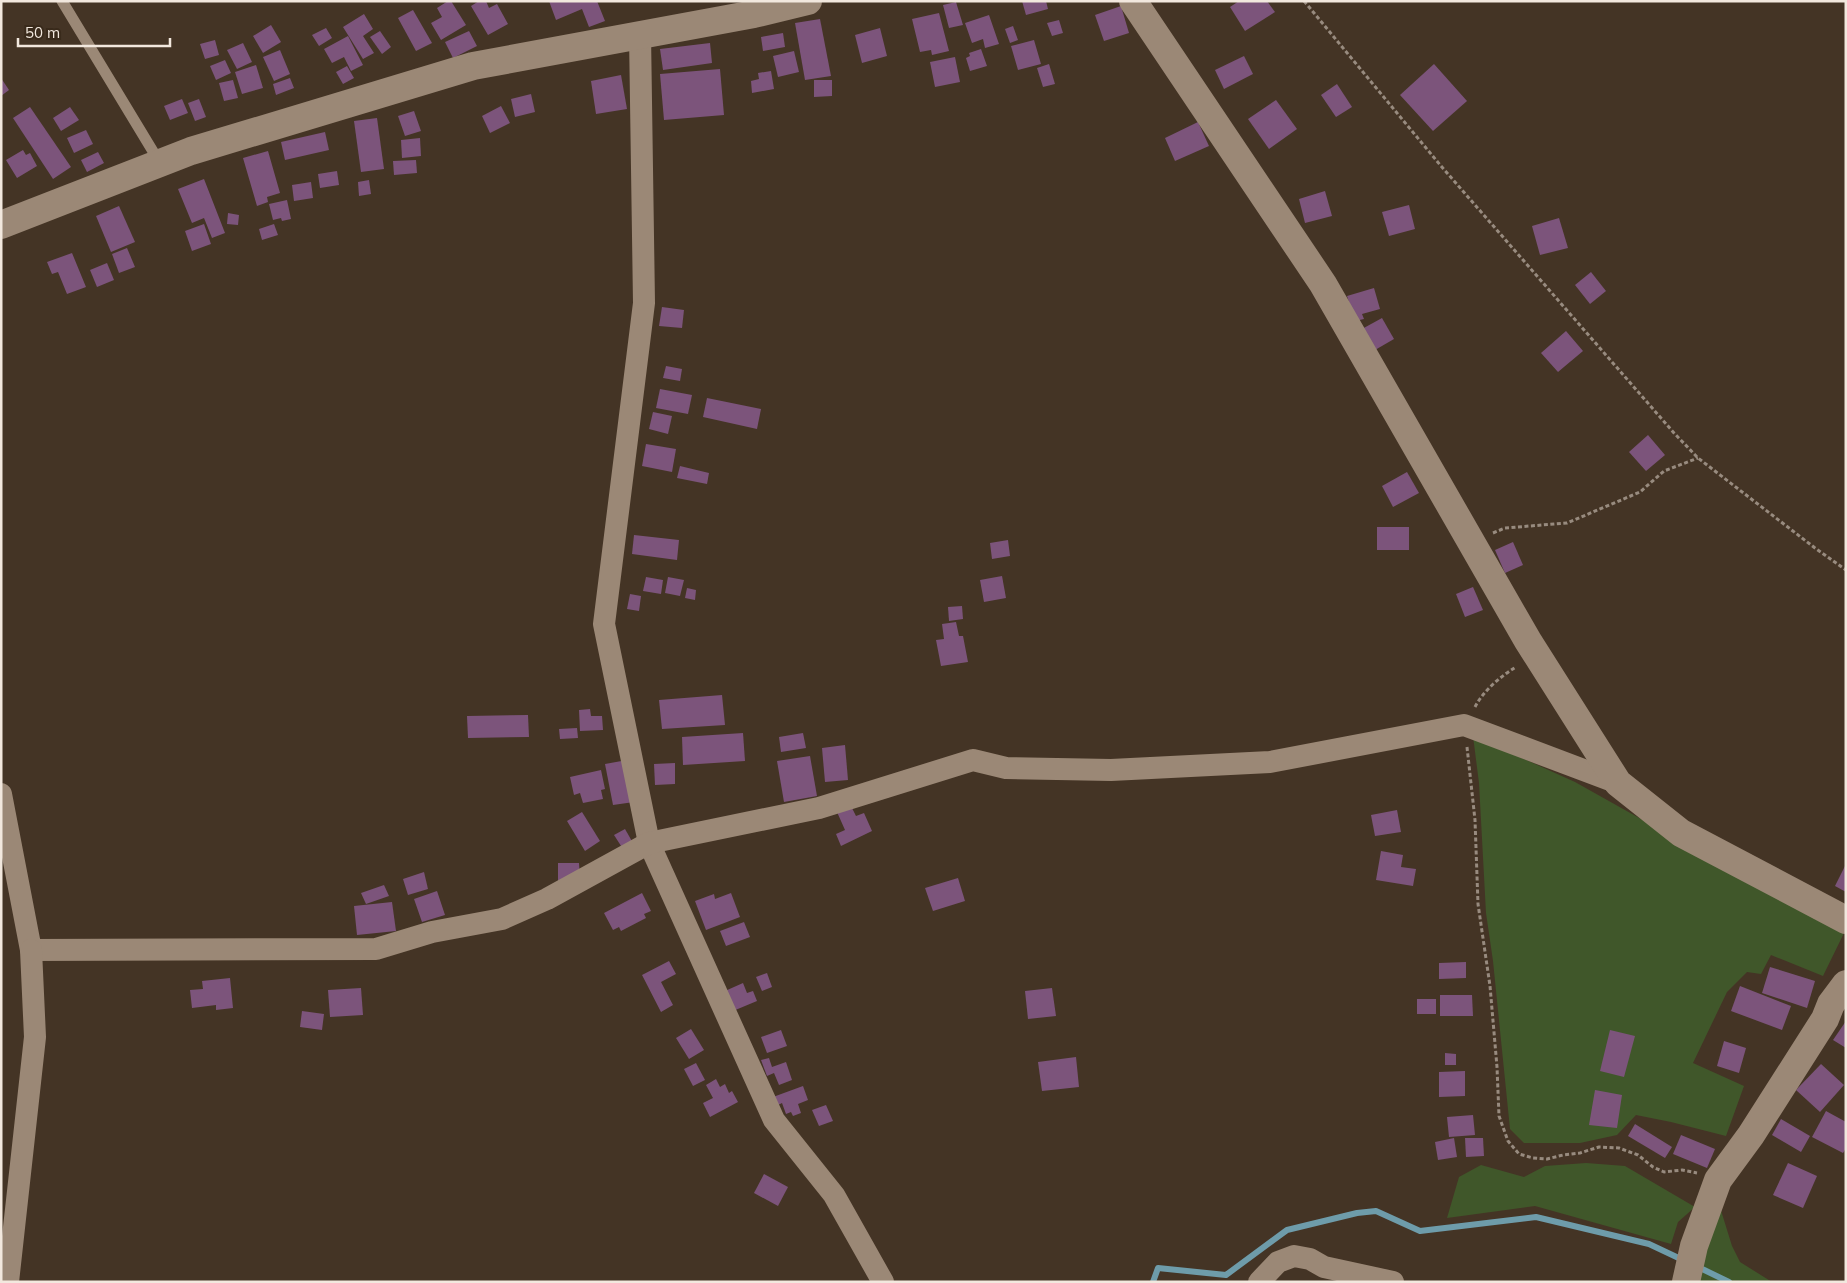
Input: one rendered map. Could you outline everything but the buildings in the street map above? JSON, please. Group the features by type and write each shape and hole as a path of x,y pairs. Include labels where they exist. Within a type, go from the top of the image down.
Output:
{"street":[{"path":"1,224 191,150 473,66 754,14 808,1"},
{"path":"1133,1 1323,284 1528,641 1618,783"},
{"path":"640,34 644,303 604,624 649,843 774,1120 834,1195 883,1282"},
{"path":"30,950 376,949 432,932 502,919 547,900 649,843 819,808 973,760 1006,768 1111,770 1270,762 1464,725 1618,783 1681,833 1846,920"},
{"path":"1,794 30,950 34,1037 8,1282"},
{"path":"1686,1282 1694,1246 1718,1180 1751,1135 1841,997"},
{"path":"1259,1282 1278,1262 1294,1256 1310,1259 1324,1267 1393,1282"}],"lane":[{"path":"62,1 160,162"}],"path":[{"path":"1304,1 1441,166 1698,458 1846,570"},
{"path":"1472,543 1504,528 1567,523 1640,492 1664,471 1698,458"},
{"path":"1528,641 1527,653 1522,664 1504,675 1482,696 1464,725 1471,774 1480,923 1486,957 1497,1067 1499,1116 1508,1140 1520,1154 1548,1159 1599,1147 1618,1148 1638,1155 1653,1167 1664,1172 1682,1170 1718,1180"}],"green space":[{"path":"1473,736 1575,782 1844,933 1823,976 1771,955 1761,974 1747,972 1727,992 1693,1063 1744,1086 1726,1136 1636,1115 1617,1135 1580,1143 1524,1143 1510,1129 1493,961 1486,913 1479,783"},
{"path":"1586,1163 1625,1166 1695,1207 1678,1222 1671,1244 1535,1206 1447,1218 1459,1177 1481,1165 1524,1177 1545,1166"},
{"path":"1719,1204 1732,1246 1740,1262 1772,1282 1693,1282"}],"waterway":[{"path":"1153,1282 1158,1268 1226,1275 1287,1230 1357,1213 1376,1211 1420,1231 1536,1217 1649,1244 1685,1261"},
{"path":"1696,1266 1729,1282"}]}
